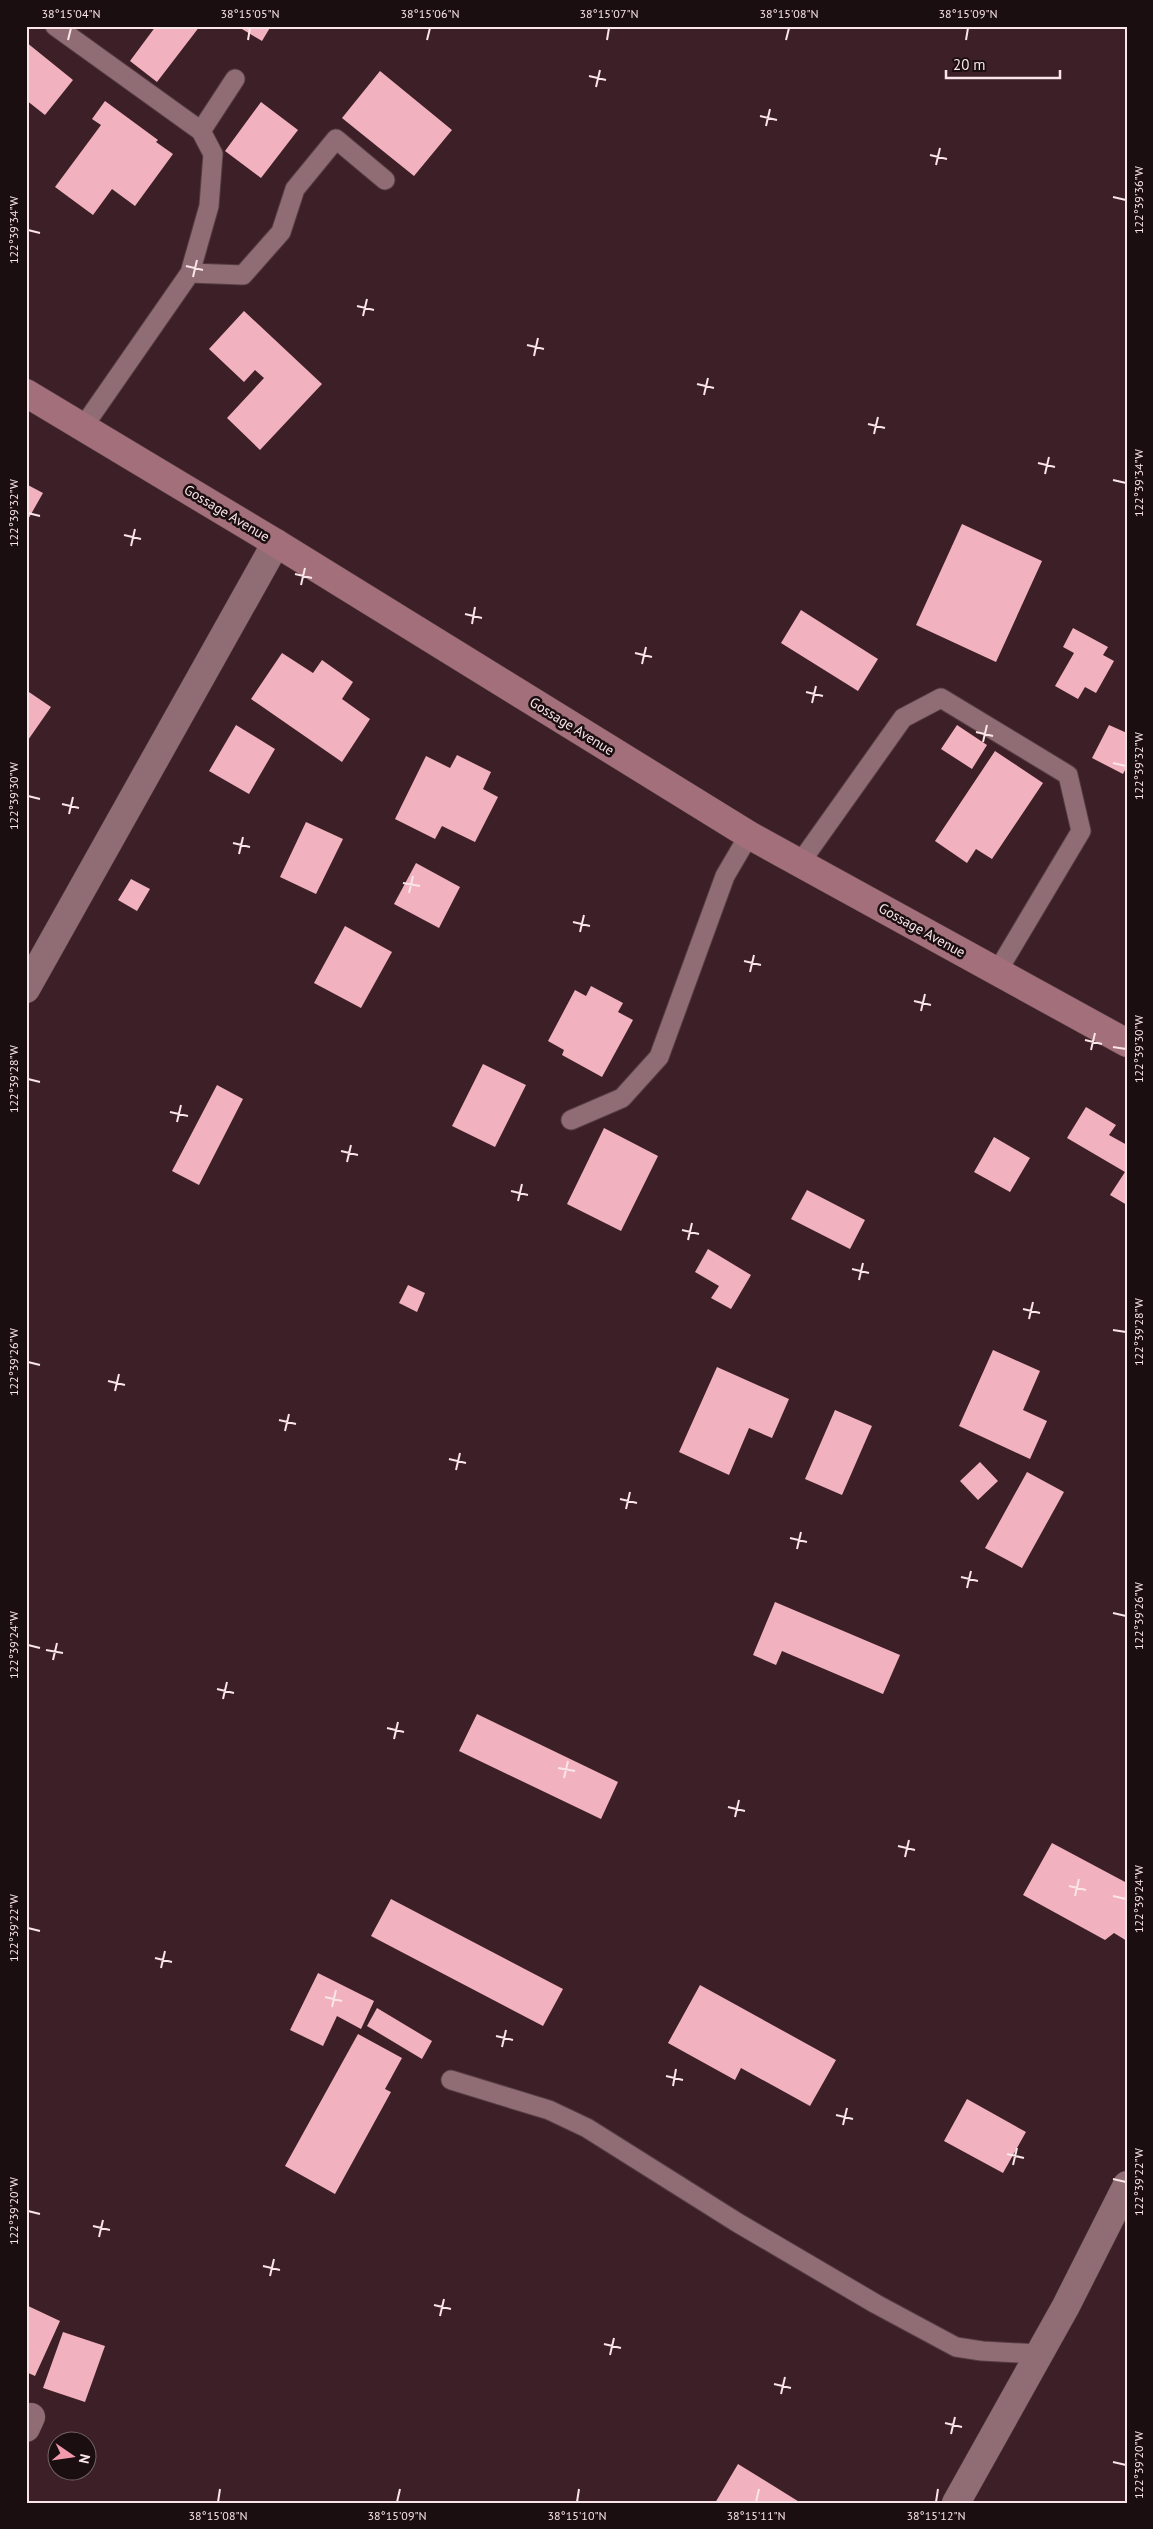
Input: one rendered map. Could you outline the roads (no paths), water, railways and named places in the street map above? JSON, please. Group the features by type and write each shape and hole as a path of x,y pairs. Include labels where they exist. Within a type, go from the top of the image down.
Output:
{"street":[{"name":"Gossage Avenue","path":"26,393 276,543 749,835 1127,1043"},
{"path":"26,990 276,543"},
{"path":"956,2503 1066,2306 1127,2185"}],"lane":[{"path":"55,26 201,131 213,154 209,206 190,272 83,427"},
{"path":"201,131 235,78"},
{"path":"190,272 243,275 281,232 295,189 336,139 385,180"},
{"path":"800,863 902,718 941,698 1068,776 1081,831 997,972"},
{"path":"571,1120 622,1098 659,1058 725,876 749,835"},
{"path":"451,2080 549,2110 587,2128 747,2228 876,2304 956,2346 982,2351 1039,2354"}]}
